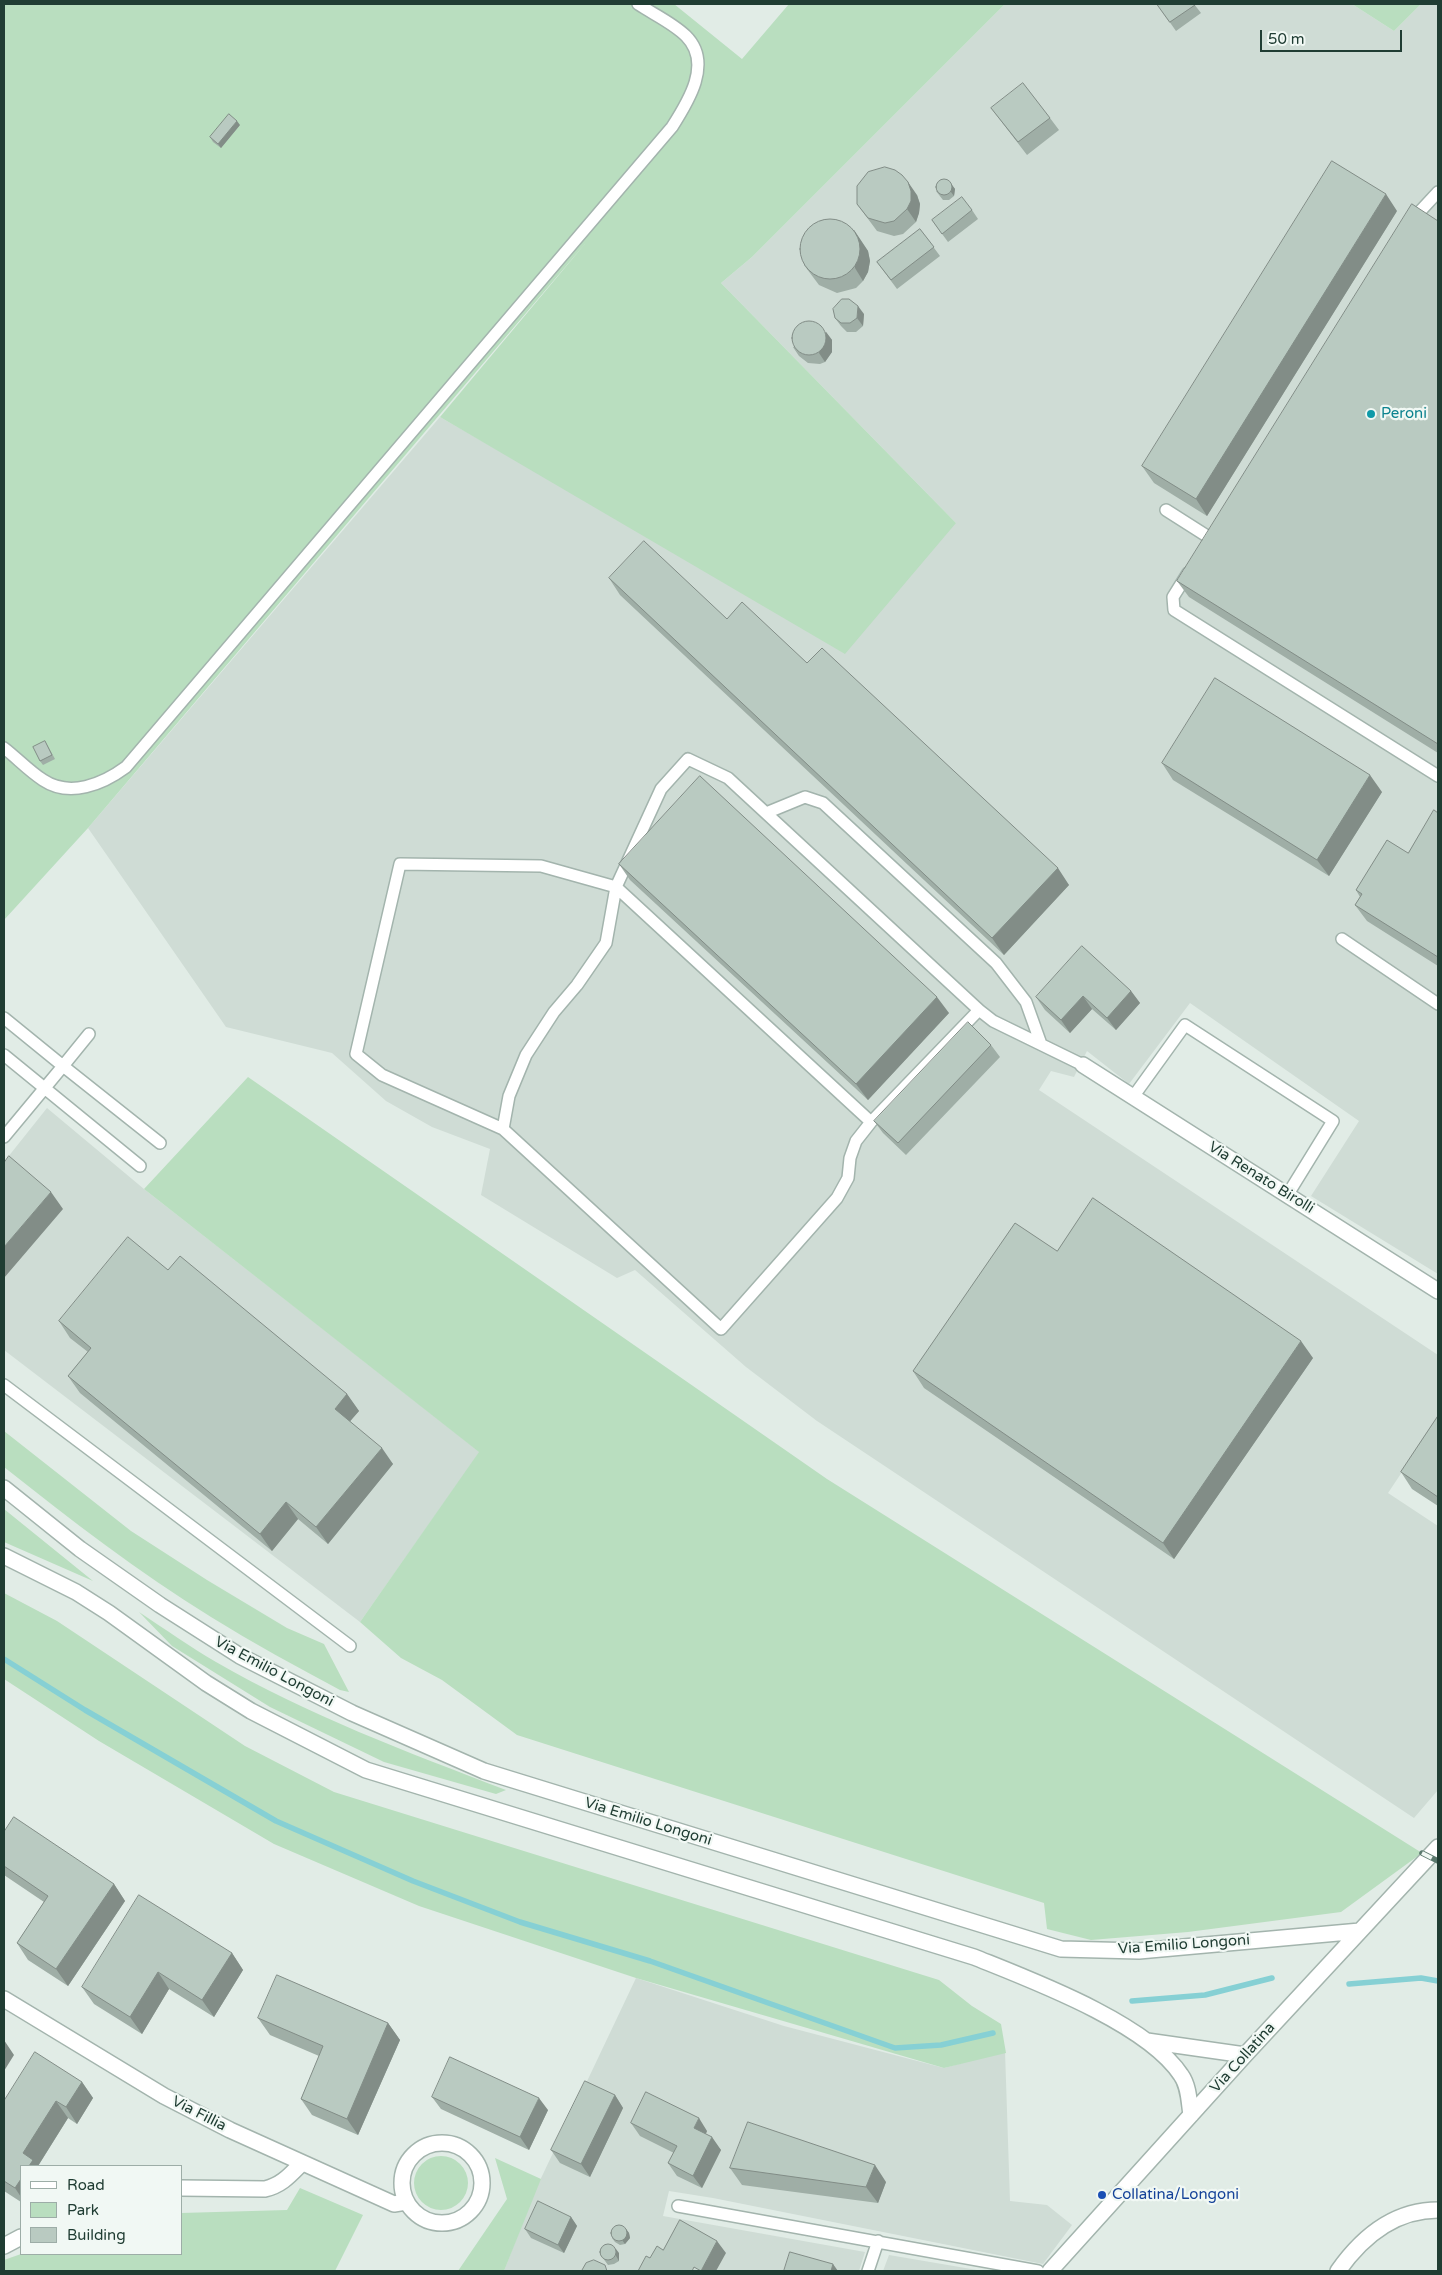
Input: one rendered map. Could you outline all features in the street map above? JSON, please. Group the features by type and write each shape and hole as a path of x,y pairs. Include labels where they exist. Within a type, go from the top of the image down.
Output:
{"street":[{"name":"Via Renato Birolli","path":"1083,1065 1438,1291"},
{"name":"Via Emilio Longoni","path":"4,1488 88,1555 160,1605 240,1656 352,1713 484,1771 1061,1949 1139,1951 1360,1931"},
{"path":"4,1556 55,1581 101,1607 206,1683 251,1711 366,1770 974,1957 1040,1983 1091,2008 1147,2041 1181,2074 1186,2084 1191,2115"},
{"name":"Via Collatina","path":"1050,2271 1245,2055 1438,1847"},
{"name":"Via Fillia","path":"4,1999 164,2096 230,2130 394,2204 406,2202"},
{"path":"1147,2041 1245,2055"},
{"path":"440,2143 454,2145 466,2151 475,2161 480,2173 481,2186 478,2199 470,2210 460,2218 448,2222 430,2220 414,2212 406,2202 402,2189 402,2176 407,2163 416,2153 427,2146 440,2143"},
{"path":"182,2188 265,2189 274,2187 288,2178 302,2162"},
{"path":"1338,2271 1362,2243 1392,2220 1418,2212 1438,2210"},
{"path":"4,2246 20,2238"}],"lane":[{"path":"4,748 50,784 72,789 103,781 126,767 672,126 685,107 698,75 694,49 686,36 638,4"},
{"path":"1406,227 1438,192"},
{"path":"1166,510 1210,538"},
{"path":"1194,564 1173,597 1174,610 1438,776"},
{"path":"503,1128 509,1096 526,1055 554,1012 577,985 606,944 616,887 661,789 688,759 728,778 993,1021 1083,1065"},
{"path":"766,813 805,797 823,803 996,963 1026,1002 1041,1044"},
{"path":"871,1122 616,887 541,866 400,864 356,1054 382,1075 503,1128 722,1329 837,1198 848,1178 850,1158 856,1141 871,1122 980,1010"},
{"path":"1342,939 1438,1004"},
{"path":"4,1018 160,1142"},
{"path":"1133,1097 1185,1025 1333,1121 1288,1194"},
{"path":"4,1137 89,1034"},
{"path":"4,1056 140,1166"},
{"path":"4,1385 350,1646"},
{"path":"678,2206 1038,2271"},
{"path":"868,2271 878,2241"}],"shaded area":[{"path":"1005,4 1352,4 1394,31 1421,4 1438,4 1438,1274 1311,1196 1359,1121 1190,1003 1129,1084 1087,1051 1074,1077 1051,1071 1039,1090 1438,1355 1438,1418 1388,1493 1438,1526 1438,1790 1414,1818 817,1421 746,1367 635,1270 617,1278 481,1195 490,1149 432,1127 386,1101 332,1053 226,1027 88,828 440,417 625,523 956,523 721,283 752,257"},
{"path":"47,1108 144,1189 480,1452 360,1622 4,1350 4,1162"},
{"path":"636,1978 784,2026 944,2068 1005,2051 1010,2201 1047,2205 1072,2225 1043,2264 713,2198 669,2191 663,2216 865,2252 859,2271 504,2271 534,2193"},
{"path":"889,2255 983,2271 883,2271"}],"green space":[{"path":"4,4 674,4 742,59 789,4 1005,4 752,257 721,283 956,523 845,654 440,417 589,239 88,828 4,920"},
{"path":"1352,4 1421,4 1394,31"},
{"path":"248,1077 827,1479 1422,1853 1341,1912 1188,1932 1091,1940 1047,1929 1044,1903 517,1735 442,1680 401,1658 360,1622 479,1452 144,1189"},
{"path":"4,1431 131,1531 287,1628 324,1644 349,1692 340,1690 308,1673 211,1617 131,1564 80,1526 4,1467"},
{"path":"4,1509 93,1581 4,1542"},
{"path":"4,1593 57,1621 245,1746 334,1792 939,1980 972,2006 1001,2024 1006,2053 944,2068 636,1978 419,1906 274,1844 99,1741 4,1679"},
{"path":"139,1612 216,1662 286,1699 358,1732 506,1790 496,1794 384,1762 270,1707 172,1646"},
{"path":"436,2156 446,2156 456,2160 464,2168 468,2183 464,2198 456,2206 446,2210 436,2210 426,2206 418,2198 414,2188 414,2178 418,2168 426,2160"},
{"path":"495,2158 541,2179 504,2271 458,2271 507,2199"},
{"path":"300,2188 363,2215 335,2271 4,2271 4,2260 20,2254 182,2255 182,2213 287,2210"}],"building":[{"path":"1157,4 1194,4 1195,5 1170,22"},
{"path":"1023,83 1050,118 1018,142 991,108"},
{"path":"229,114 237,121 218,144 210,137"},
{"path":"1332,161 1386,194 1196,499 1142,466"},
{"path":"885,167 895,170 908,182 911,191 911,201 907,209 894,221 885,223 868,218 857,204 857,186 868,172"},
{"path":"944,179 950,181 952,187 950,193 944,195 938,193 936,187 938,181"},
{"path":"962,197 972,210 942,234 932,220"},
{"name":"Peroni","path":"1412,204 1438,221 1438,744 1177,581"},
{"path":"824,219 836,219 847,224 855,232 860,243 858,261 847,274 836,279 824,279 813,274 805,266 800,255 800,243 805,232 813,224"},
{"path":"920,229 934,247 891,280 877,262"},
{"path":"842,299 849,299 858,306 857,318 850,323 841,323 835,318 833,309"},
{"path":"809,321 816,322 821,326 825,331 825,345 821,350 816,354 809,355 802,354 797,350 793,345 792,338 793,331 797,326 802,322"},
{"path":"644,541 727,619 742,602 807,663 822,648 1058,868 992,938 609,578"},
{"path":"1215,678 1370,775 1317,860 1162,763"},
{"path":"45,741 52,755 40,761 33,747"},
{"path":"700,776 937,997 856,1084 619,864"},
{"path":"1434,810 1438,813 1438,957 1355,905 1362,894 1356,890 1387,840 1408,853"},
{"path":"1082,946 1131,991 1107,1018 1083,996 1061,1020 1036,997"},
{"path":"968,1022 991,1045 898,1143 874,1121"},
{"path":"9,1156 51,1192 4,1247 4,1163"},
{"path":"1093,1198 1301,1341 1163,1543 913,1371 1015,1223 1057,1251"},
{"path":"128,1237 168,1270 180,1256 347,1394 335,1409 382,1448 316,1527 286,1502 260,1534 68,1376 91,1348 59,1321"},
{"path":"1438,1416 1438,1497 1401,1472"},
{"path":"14,1817 114,1884 56,1969 17,1943 48,1896 4,1866 4,1832"},
{"path":"139,1895 232,1953 202,2000 158,1972 130,2017 82,1987"},
{"path":"277,1975 388,2023 347,2119 301,2099 323,2046 258,2018"},
{"path":"35,2052 82,2082 66,2107 56,2101 23,2153 33,2160 30,2165 20,2165 20,2180 15,2188 4,2181 4,2101"},
{"path":"450,2057 539,2098 520,2137 432,2097"},
{"path":"585,2081 615,2095 581,2164 551,2150"},
{"path":"646,2092 699,2118 694,2128 712,2137 693,2176 668,2163 677,2146 631,2123"},
{"path":"748,2122 875,2165 866,2187 730,2168"},
{"path":"538,2201 571,2217 558,2245 525,2229"},
{"path":"680,2220 717,2241 701,2271 694,2267 692,2271 638,2271 646,2256 650,2258 657,2246 663,2250"},
{"path":"619,2225 625,2227 627,2233 625,2239 619,2241 613,2239 611,2233 613,2227"},
{"path":"605,2244 611,2244 616,2249 614,2258 605,2260 600,2255 600,2249"},
{"path":"790,2252 833,2264 831,2271 784,2271"},
{"path":"594,2260 605,2265 607,2271 582,2271 586,2263"}],"waterway":[{"path":"4,1659 85,1710 276,1821 413,1881 520,1922 650,1961 895,2048 941,2045 993,2033"},
{"path":"1132,2001 1205,1995 1272,1978"},
{"path":"1349,1984 1421,1978 1438,1981"}],"railway":[{"path":"1422,1853 1438,1861"}],"place":[{"name":"Peroni","path":"1371,414"},
{"name":"Collatina/Longoni","path":"1102,2195"}]}
